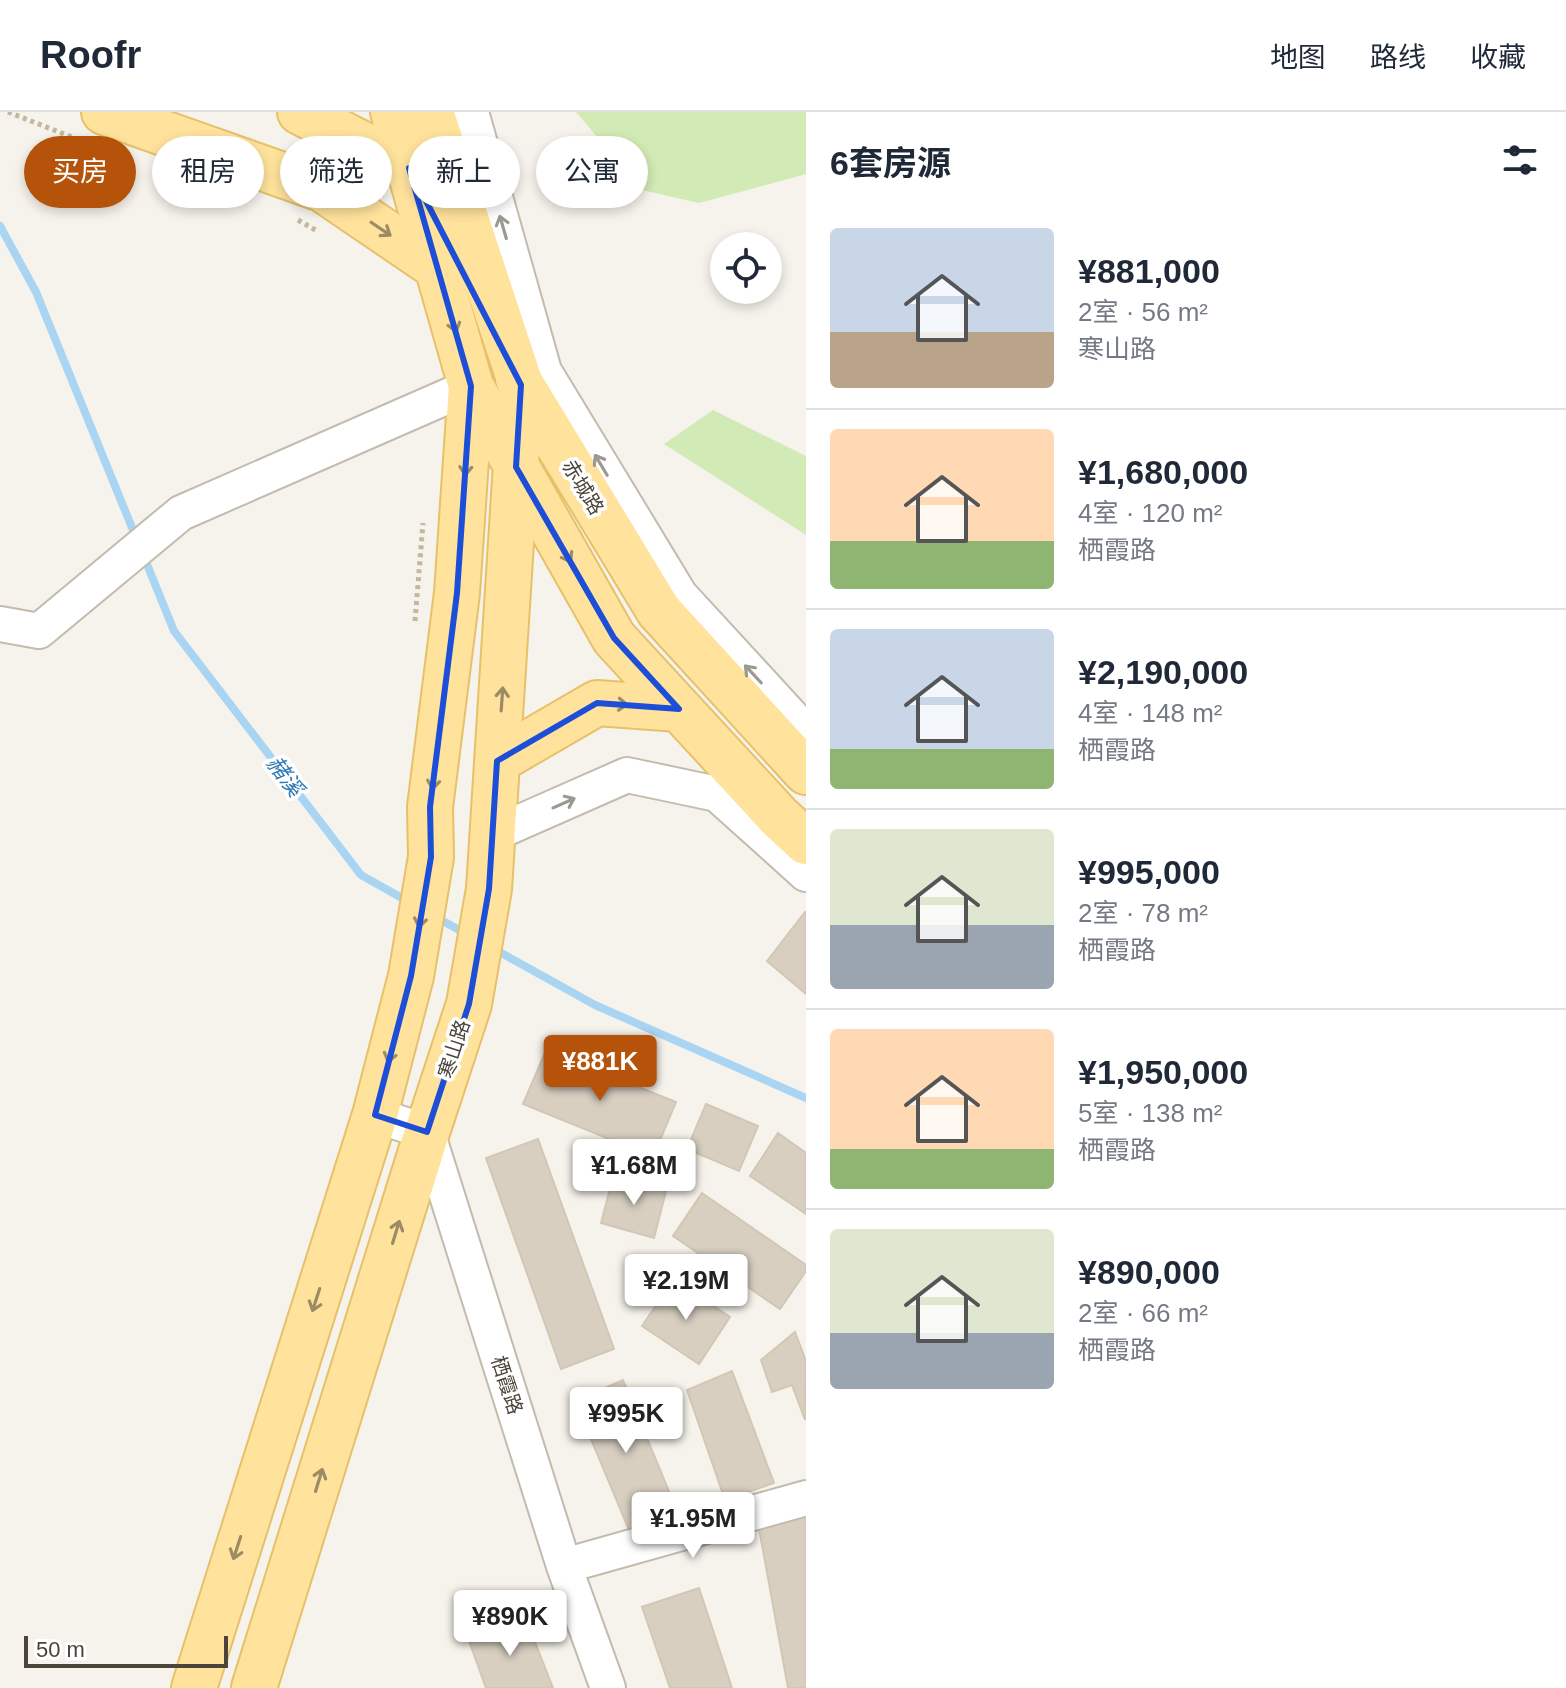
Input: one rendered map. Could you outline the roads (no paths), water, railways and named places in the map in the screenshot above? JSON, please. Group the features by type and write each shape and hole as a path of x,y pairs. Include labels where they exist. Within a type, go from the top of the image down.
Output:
{"main road":[{"path":"300,112 408,167"},
{"path":"393,112 408,164"},
{"path":"431,112 521,385"},
{"path":"99,129 322,189 438,268"},
{"path":"421,208 471,386 614,638 779,817 806,842"},
{"name":"赤城路","path":"430,208 521,385 659,611 806,772"},
{"name":"寒山路","path":"254,1688 469,1004 489,889 521,385"},
{"path":"194,1688 375,1115 411,976 431,857 430,807 457,593 471,386"},
{"path":"497,761 597,703 679,709"}],"street":[{"path":"471,112 544,371 680,595 806,732"},
{"path":"0,624 39,631 181,513 471,386"},
{"path":"493,834 627,775 717,794 806,874"},
{"path":"375,1115 427,1132"},
{"name":"栖霞路","path":"427,1132 564,1566 608,1688"},
{"path":"564,1566 806,1498"}],"waterway":[{"name":"赭溪","path":"0,226 36,292 137,540"},
{"name":"赭溪","path":"144,557 174,631 361,875 409,902"},
{"name":"赭溪","path":"434,916 468,935"},
{"name":"赭溪","path":"494,949 595,1005 806,1098"}]}
